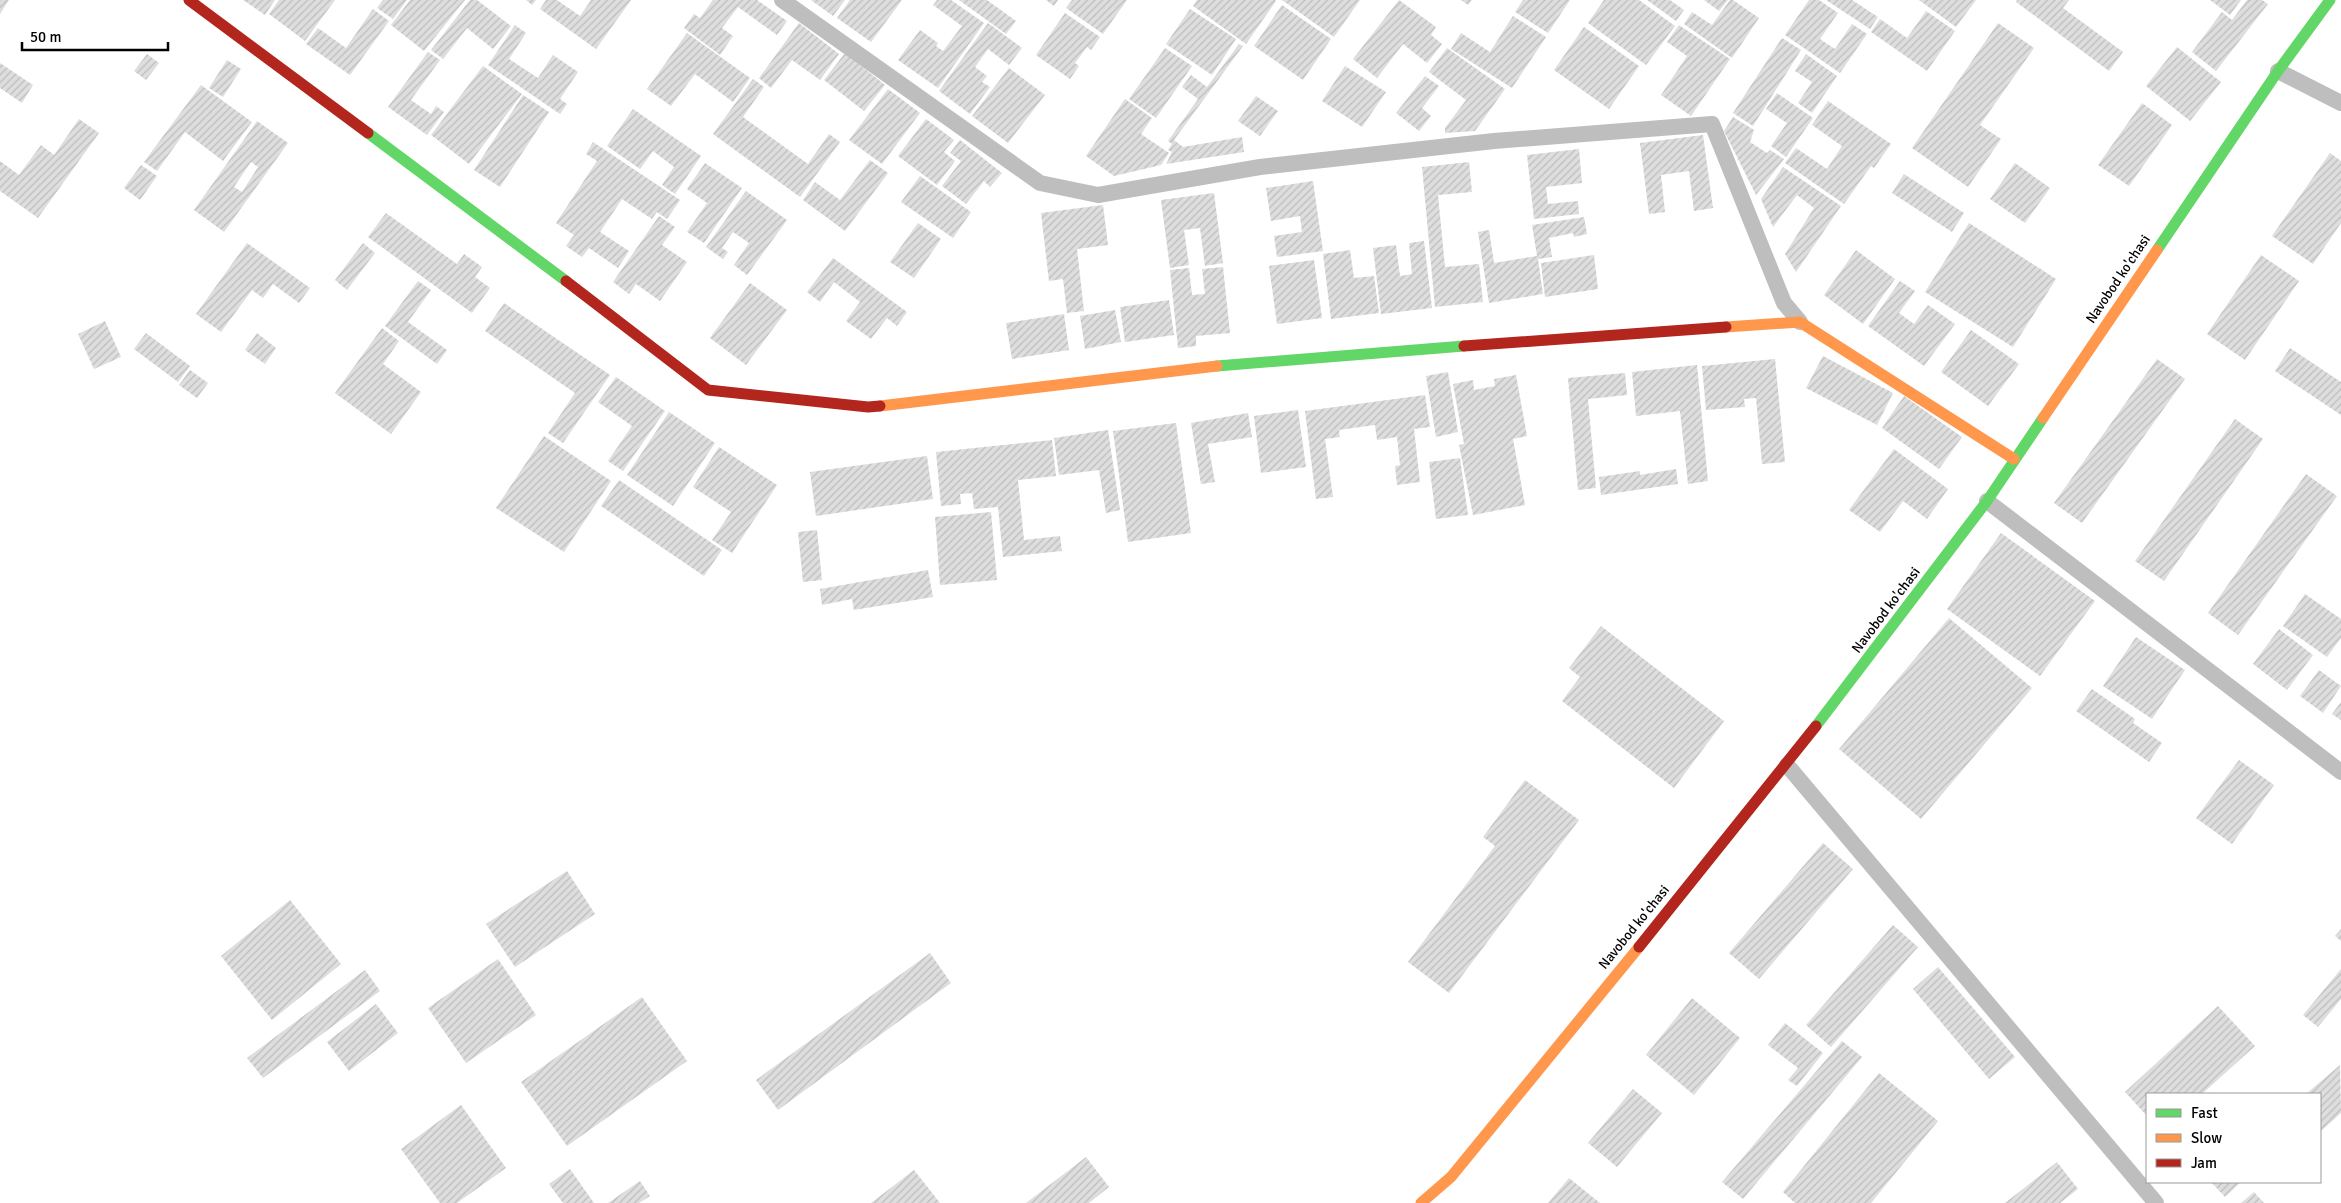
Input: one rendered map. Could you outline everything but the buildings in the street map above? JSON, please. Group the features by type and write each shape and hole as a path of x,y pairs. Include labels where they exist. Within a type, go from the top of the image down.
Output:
{"street":[{"path":"189,0 510,238 708,390 868,407 1249,362 1800,322"},
{"path":"782,0 1040,183 1098,195 1260,167 1494,141 1712,124 1784,303 1800,322 2014,459"},
{"name":"Navobod ko'chasi","path":"1421,1203 1451,1177 1787,765 1987,500 2278,71 2330,0"},
{"path":"2278,71 2341,103"},
{"path":"1987,500 2341,772"},
{"path":"1787,765 2156,1203"}],"traffic: fast":[{"path":"2157,250 2278,71 2330,0"},
{"path":"368,133 566,281"},
{"path":"1217,366 1464,346"},
{"path":"1816,726 1987,501 2043,418"}],"traffic: slow":[{"path":"2043,418 2157,250"},
{"path":"1726,327 1800,322 2014,459"},
{"path":"880,406 1217,366"},
{"path":"1421,1203 1451,1177 1639,947"}],"traffic: jam":[{"path":"189,0 368,133"},
{"path":"566,281 708,390 868,407 880,406"},
{"path":"1464,346 1726,327"},
{"path":"1639,947 1816,726"}]}
